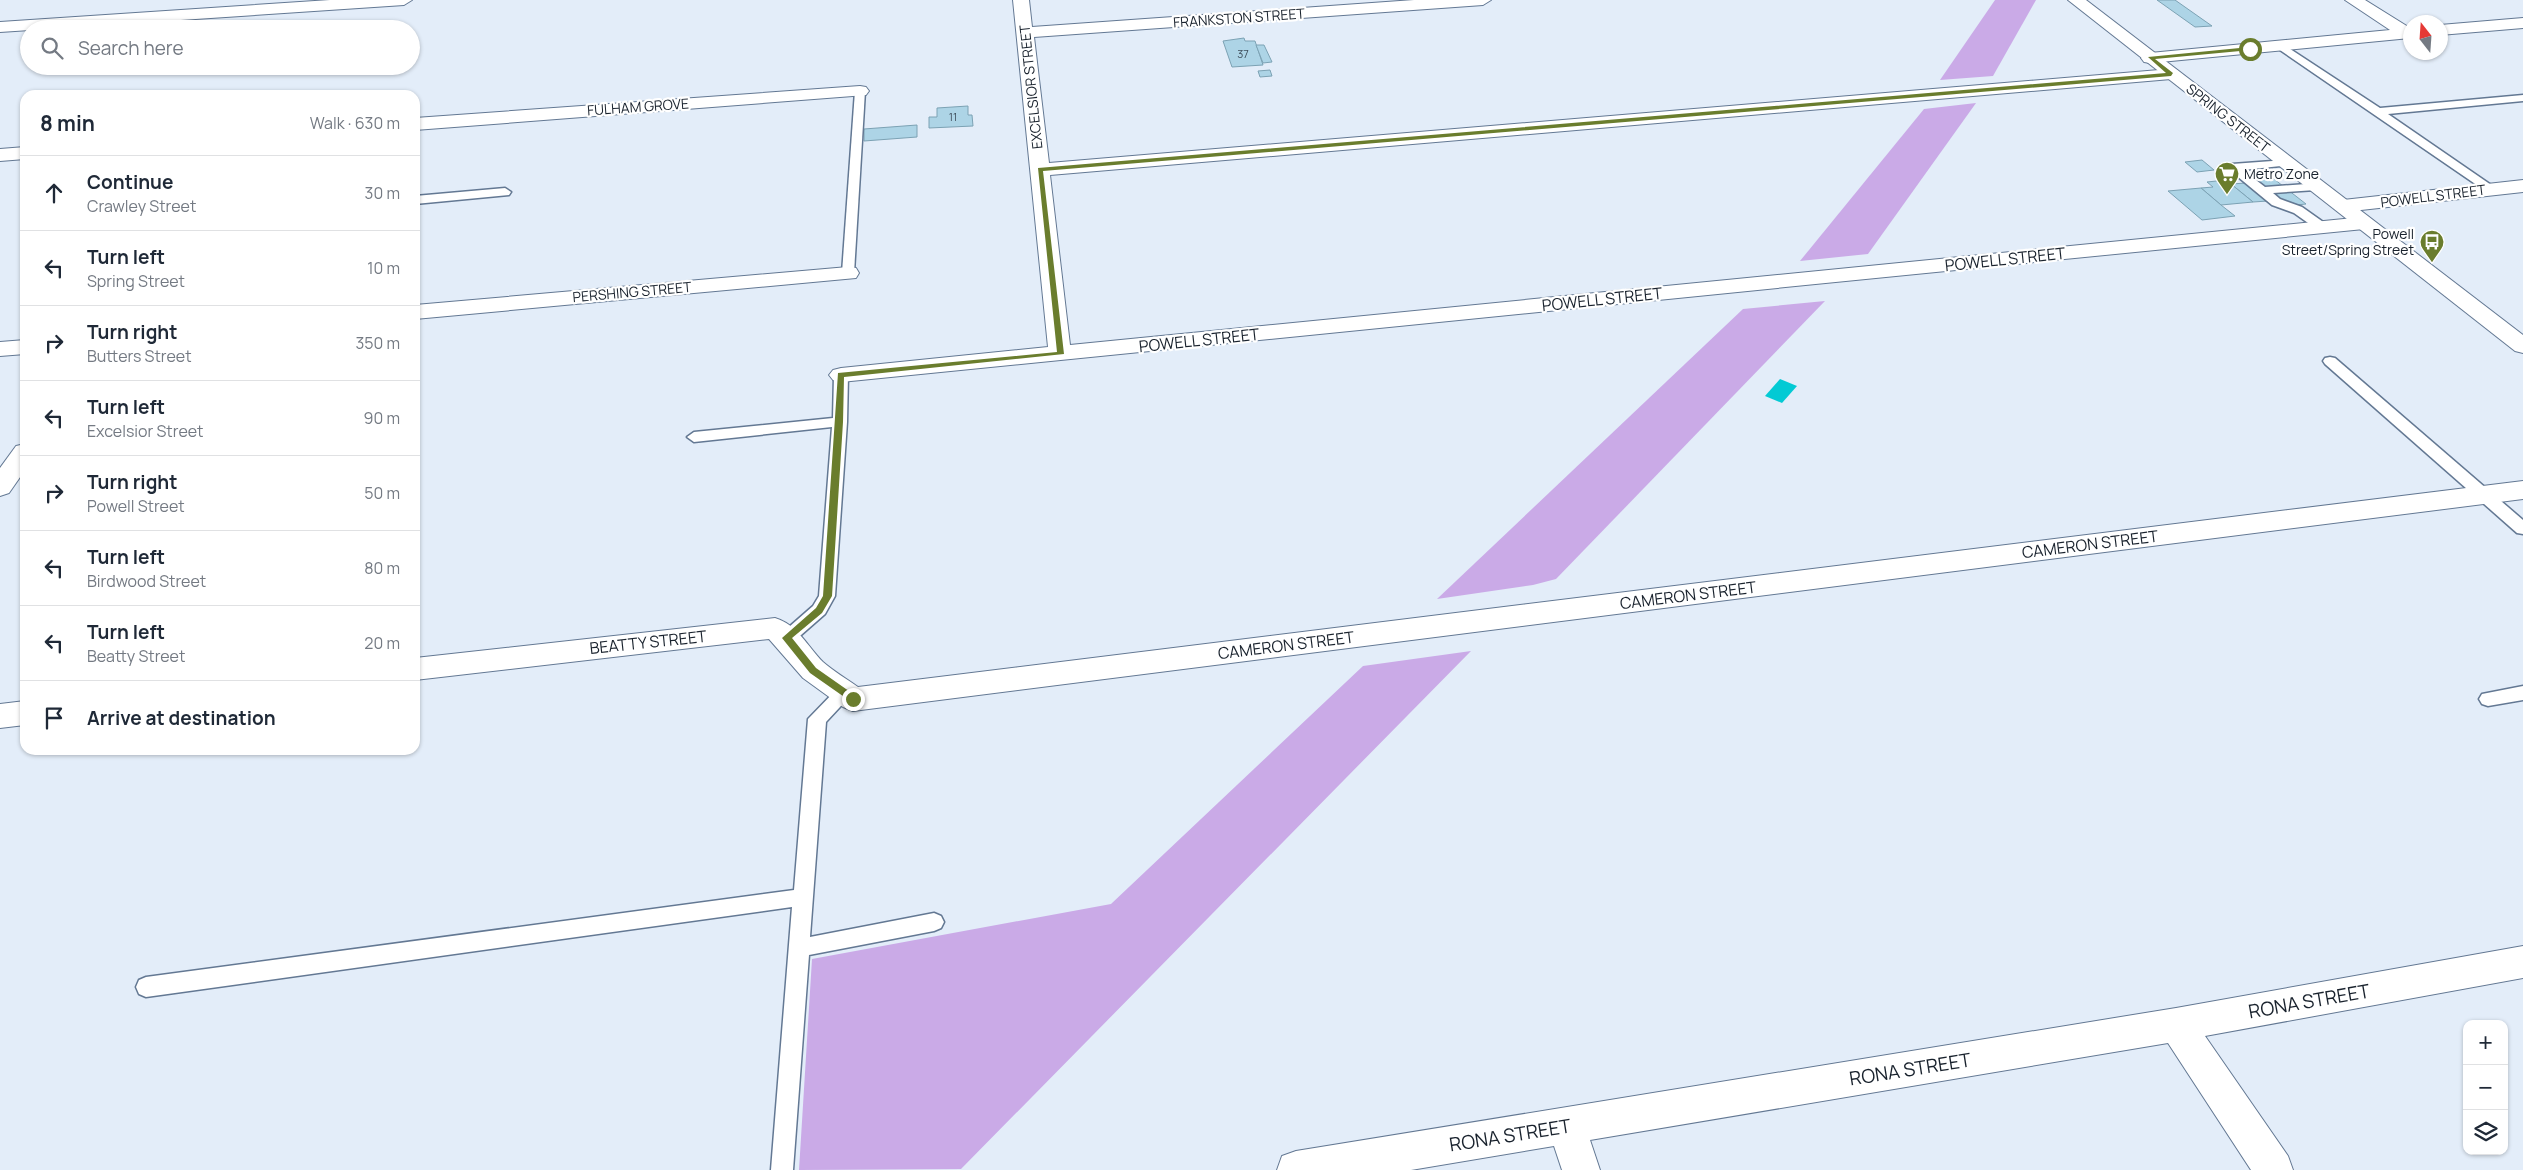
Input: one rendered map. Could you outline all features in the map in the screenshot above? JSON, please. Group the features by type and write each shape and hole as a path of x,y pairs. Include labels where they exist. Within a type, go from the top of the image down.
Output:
{"street":[{"path":"84,20 275,4 404,0"},
{"name":"EXCELSIOR STREET","path":"1021,0 1060,354"},
{"name":"FRANKSTON STREET","path":"1025,33 1483,0"},
{"name":"SPRING STREET","path":"2076,0 2523,346"},
{"path":"2353,0 2403,29"},
{"path":"2448,29 2523,23"},
{"path":"0,27 20,25"},
{"path":"2150,58 2403,34"},
{"path":"1040,170 2171,74"},
{"name":"FULHAM GROVE","path":"420,124 860,91"},
{"path":"0,155 20,153"},
{"name":"POWELL STREET","path":"2343,206 2523,186"},
{"name":"POWELL STREET","path":"840,375 2364,223"},
{"name":"PERSHING STREET","path":"420,312 848,273"},
{"path":"0,349 20,347"},
{"path":"0,487 20,459"},
{"name":"CAMERON STREET","path":"849,696 2523,490"},
{"name":"BEATTY STREET","path":"420,667 775,628 787,638 813,670 849,696"},
{"path":"0,716 20,714"},
{"name":"RONA STREET","path":"1296,1170 2176,1025 2523,962"},
{"path":"2176,1025 2274,1170"},
{"path":"1567,1126 1580,1170"}],"lane":[{"path":"2281,46 2491,189"},
{"path":"848,273 860,91"},
{"path":"2377,112 2523,98"},
{"path":"2286,163 2232,167 2281,205 2304,213 2322,227"},
{"path":"2261,191 2316,186"},
{"path":"420,200 505,192"},
{"path":"2330,361 2523,529"},
{"path":"787,638 819,610 828,596 840,422 840,375"},
{"path":"694,437 840,422"},
{"path":"2488,698 2523,693"},
{"path":"782,1170 817,719 849,696"},
{"path":"146,987 803,897"},
{"path":"799,948 934,922"}],"shaded area":[{"path":"1995,0 2036,0 1993,76 1940,80"},
{"path":"1976,103 1868,254 1800,261 1924,109"},
{"path":"1825,301 1556,579 1533,585 1437,599 1743,309"},
{"path":"1471,651 961,1169 799,1170 812,959 1111,904 1363,666"}],"water":[{"path":"1780,379 1797,386 1782,403 1765,396"}],"building":[{"path":"2157,0 2175,0 2212,26 2195,27"},
{"path":"1244,38 1245,41 1255,41 1263,65 1232,67 1223,41"},
{"path":"1256,45 1264,45 1272,62 1263,63"},
{"path":"1270,70 1272,76 1260,77 1258,71"},
{"path":"968,106 968,115 972,115 973,126 929,128 929,117 937,117 937,108"},
{"path":"917,125 917,137 864,141 864,129"},
{"path":"2202,160 2214,170 2197,172 2185,162"},
{"path":"2265,172 2306,204 2277,207 2268,201 2253,202 2231,184 2246,183 2236,174"},
{"name":"Metro Zone","path":"2226,180 2253,202 2221,205 2201,188 2213,187 2207,182"},
{"path":"2201,188 2235,216 2202,220 2168,191"}],"place":[{"name":"Metro Zone","path":"2227,195"},
{"name":"Powell Street/Spring Street","path":"2432,263"}],"route":[{"path":"853,699 813,670 787,638 802,622 819,610 828,596 840,422 840,375 1060,354 1040,170 2171,74 2150,58 2250,49"}]}
